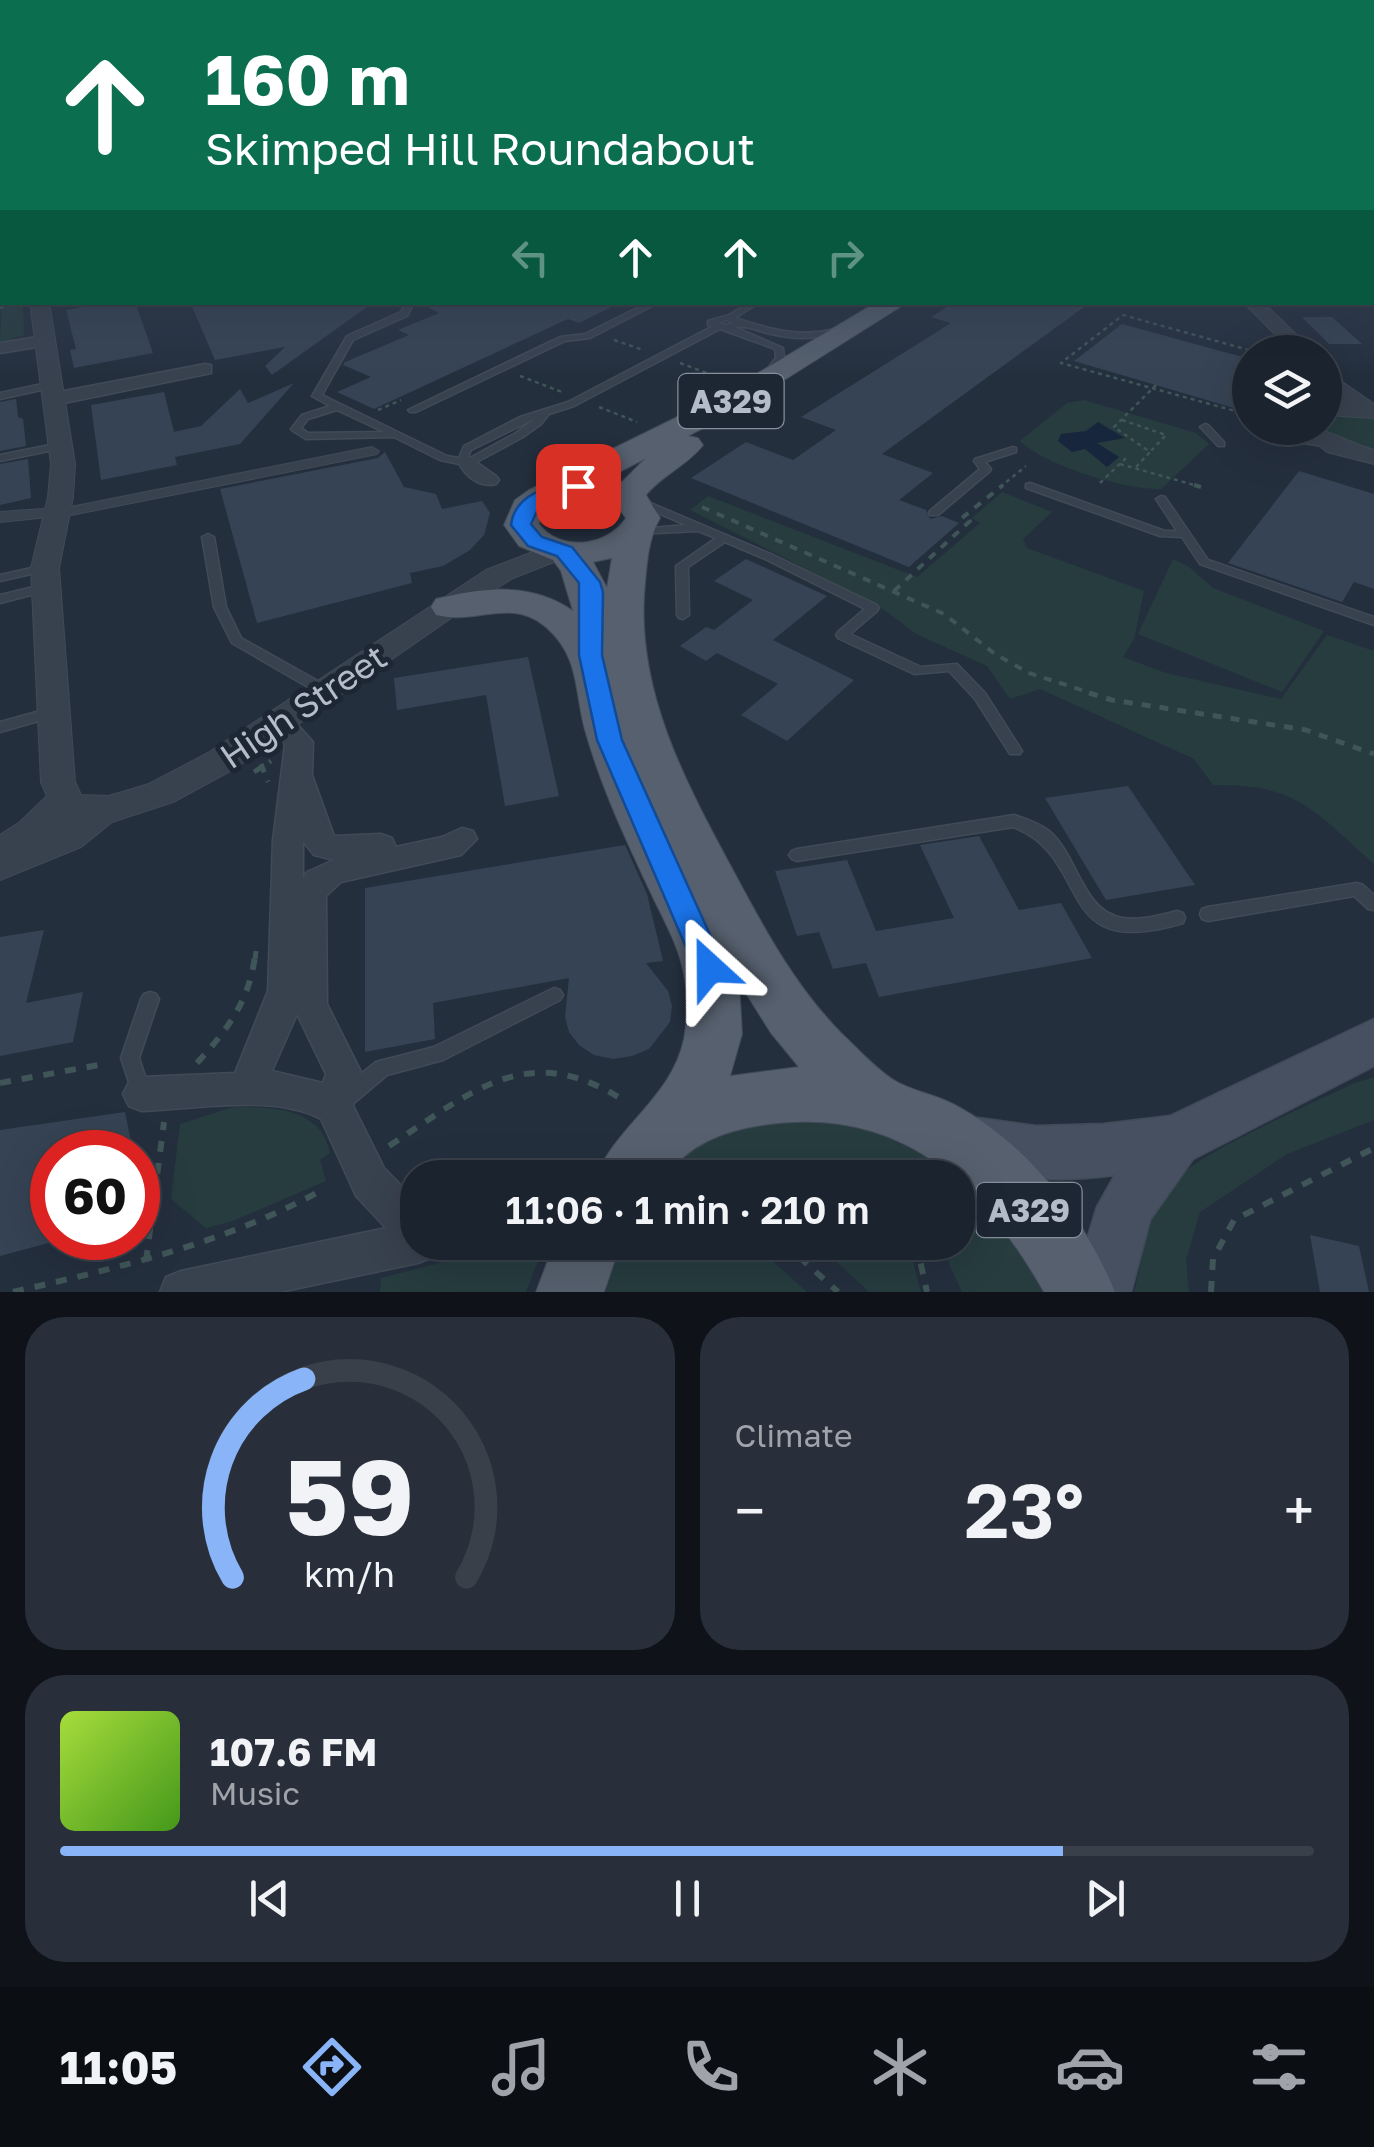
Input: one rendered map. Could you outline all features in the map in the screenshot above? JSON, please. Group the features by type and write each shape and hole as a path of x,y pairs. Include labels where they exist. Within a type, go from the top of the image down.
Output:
{"main road":[{"name":"A329","path":"632,510 649,470 665,458 916,305"},
{"name":"A329","path":"560,490 757,386 887,308"},
{"path":"600,487 632,510 604,549 562,551 535,542 523,530 521,521 526,508 560,490 600,487"},
{"path":"632,510 625,647 640,716 664,782 731,915 786,1007 812,1041 875,1102"},
{"path":"562,551 585,574 593,592 591,655 610,740 706,958 715,995 717,1025 708,1060 693,1093 648,1115"},
{"path":"450,607 509,600 536,604 556,614 591,655"},
{"path":"960,1141 1036,1152 1104,1150 1174,1141 1373,1041"},
{"name":"A329","path":"632,1160 648,1115 722,1108 780,1094 837,1095 875,1102 960,1141 986,1164 1034,1216 1081,1292"},
{"path":"1102,1292 1126,1207 1174,1141"},
{"path":"570,1292 582,1260"}],"street":[{"path":"39,305 62,483 46,547 45,578 63,796 76,810 99,814"},
{"path":"1255,305 1286,335"},
{"path":"0,348 43,340"},
{"path":"53,392 205,369"},
{"path":"1342,390 1367,410"},
{"path":"1342,409 1367,410"},
{"path":"1332,445 1374,457"},
{"path":"66,512 372,451"},
{"path":"469,463 473,472 489,480"},
{"path":"0,517 42,514"},
{"name":"High Street","path":"495,576 523,530"},
{"name":"High Street","path":"0,866 56,843 99,814 133,807 166,793 328,692 495,576 562,551"},
{"path":"249,1088 260,1054 280,1016 285,991 285,768 299,742 279,722"},
{"path":"285,768 315,834 325,847 352,850 448,836 462,839 450,847 333,872 318,881 310,895 310,1006 344,1074 334,1108 370,1182 400,1214"},
{"path":"0,852 33,832 63,796"},
{"path":"154,1103 249,1088 280,1088 334,1108"},
{"path":"181,1292 400,1246"}],"lane":[{"path":"408,305 404,314 359,332 346,342 318,391 321,400 444,458 469,463 481,452 538,424 544,414 581,400 730,324 752,305"},
{"path":"412,410 563,338 587,336 650,305"},
{"path":"730,324 812,337 887,308"},
{"path":"730,324 779,348 780,358 757,386"},
{"path":"0,396 53,392"},
{"path":"336,407 306,417 296,429 315,436 398,435"},
{"path":"1206,428 1221,444"},
{"path":"0,458 60,446"},
{"path":"934,514 986,469 979,461 1013,450"},
{"path":"1030,486 1164,534 1184,534"},
{"path":"1160,499 1204,562 1374,621"},
{"path":"632,510 697,528"},
{"path":"632,510 724,538 873,608 842,635 918,671 952,667 980,696 1014,750"},
{"path":"208,537 220,607 236,640 328,692"},
{"path":"683,615 682,566 724,538"},
{"path":"0,578 45,578"},
{"path":"0,599 45,578"},
{"path":"0,728 54,712"},
{"path":"797,855 1014,821 1036,828 1050,840 1090,907 1104,920 1126,926 1177,918"},
{"path":"1208,914 1356,889 1374,904"},
{"path":"334,1108 382,1068 437,1054 554,995"},
{"path":"150,999 130,1058 154,1103"}],"path":[{"path":"1232,345 1123,315 1062,363 1232,411"},
{"path":"1150,452 1114,427 1154,387"},
{"path":"1121,420 1166,435 1136,467"},
{"path":"1100,483 1127,457"},
{"path":"1120,464 1201,487"},
{"path":"894,591 970,522 962,518 1026,466"},
{"path":"702,507 944,614 995,654 1066,686 1112,700 1306,730 1374,754"},
{"path":"254,772 285,768"},
{"path":"215,1044 231,1027 252,989 256,950"},
{"path":"0,1083 104,1064"},
{"path":"389,1146 482,1087 527,1071 562,1070 583,1075 648,1115"},
{"path":"146,1261 154,1103"},
{"path":"1212,1292 1213,1259 1234,1220 1374,1148"},
{"path":"13,1292 146,1261 236,1234 288,1211 324,1189"},
{"path":"803,1260 838,1292"},
{"path":"918,1260 927,1292"}],"green space":[{"path":"2,305 23,306 24,335 0,342"},
{"path":"1084,400 1196,433 1209,444 1161,489 1087,475 1048,459 1020,441 1067,403"},
{"path":"1342,417 1374,419 1374,450 1342,439"},
{"path":"1002,492 1052,512 1023,539 1027,548 1144,591 1134,639 1123,657 1166,673 1281,699 1327,635 1374,651 1374,864 1319,815 1286,796 1266,789 1213,785 1194,759 1040,689 1010,699 987,666 916,634 879,606 690,510 708,496 917,577 980,523 972,518"},
{"path":"1173,559 1188,566 1213,588 1324,631 1282,692 1138,634"},
{"path":"1374,1077 1374,1120 1287,1154 1200,1212 1186,1260 1189,1292 1134,1292 1156,1208 1184,1172 1256,1130"},
{"path":"233,1107 278,1109 317,1126 330,1153 320,1160 326,1181 233,1221 206,1228 171,1199 180,1124"},
{"path":"833,1115 951,1160 679,1160 720,1135 780,1120"},
{"path":"975,1190 1057,1292 962,1292 949,1260 975,1260"},
{"path":"452,1260 538,1260 526,1292 380,1292 381,1278"},
{"path":"604,1260 772,1260 807,1292 593,1292"},
{"path":"835,1260 913,1260 921,1292 869,1292"}],"water":[{"path":"1098,422 1125,438 1097,443 1119,457 1107,467 1085,449 1072,452 1058,441 1061,434 1086,431"}],"building":[{"path":"94,305 136,305 153,353 74,368 70,350 76,349 66,310"},
{"path":"191,305 370,305 272,375 265,366 285,347 215,360"},
{"path":"424,305 615,305 579,323 568,319 374,409 337,392 371,377 343,365 345,362 409,335 398,330 439,313"},
{"path":"949,305 1087,305 882,454 933,473 899,500 926,510 930,519 942,516 959,523 909,567 691,478 746,442 793,460 836,430 801,417 951,323 931,317"},
{"path":"1302,317 1332,317 1362,344 1342,344 1342,335 1320,335"},
{"path":"1122,324 1232,354 1232,407 1074,361"},
{"path":"294,383 240,444 175,457 177,465 101,480 91,405 164,392 174,432 201,426 240,389 248,403"},
{"path":"16,399 26,446 0,451 0,402"},
{"path":"385,452 404,487 436,494 442,509 482,501 490,513 484,535 470,550 443,566 410,573 412,583 257,623 220,489 378,458"},
{"path":"28,459 31,498 0,505 0,464"},
{"path":"1299,471 1374,494 1374,589 1354,582 1342,602 1228,563"},
{"path":"746,559 827,596 773,640 854,680 787,741 741,715 778,684 717,653 706,661 680,646 706,627 714,630 753,600 714,581"},
{"path":"528,657 559,796 505,806 486,695 397,710 394,678"},
{"path":"1128,786 1195,885 1106,900 1045,798"},
{"path":"979,836 1019,910 1061,903 1092,958 879,997 866,963 833,969 819,932 797,936 775,871 847,860 876,931 954,918 920,845"},
{"path":"625,845 647,894 663,961 646,963 668,991 672,1006 670,1022 649,1049 613,1059 594,1055 579,1045 569,1032 565,1017 569,978 433,1003 435,1039 365,1052 365,888"},
{"path":"44,930 26,1003 83,992 73,1042 0,1056 0,937"},
{"path":"125,1112 129,1130 30,1130 30,1248 0,1256 0,1130"},
{"path":"1310,1235 1359,1246 1369,1292 1320,1292"}],"route":[{"path":"578,486 554,491 532,502 522,515 521,525 535,542 564,551 589,582 593,592 594,681 610,740 710,968"}]}
